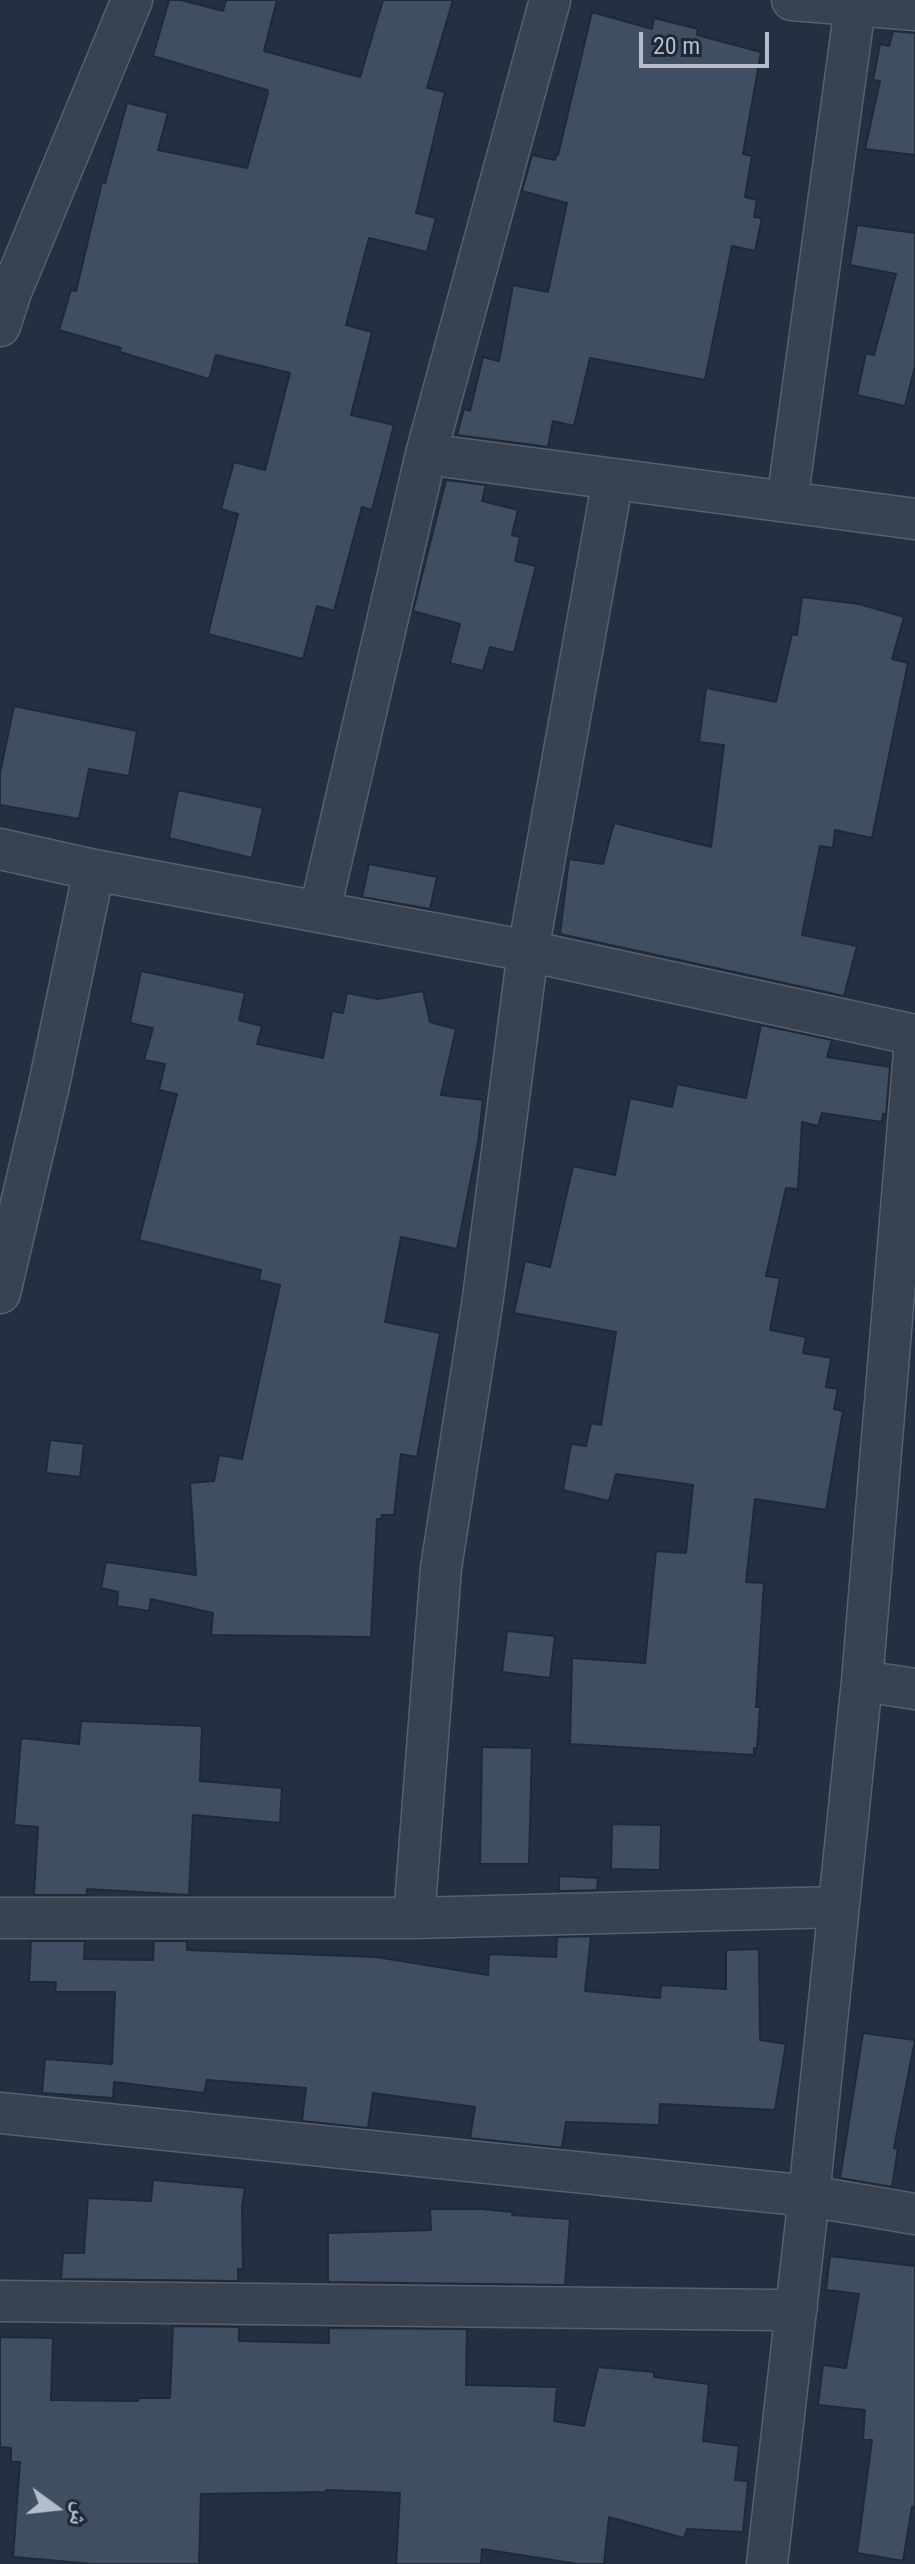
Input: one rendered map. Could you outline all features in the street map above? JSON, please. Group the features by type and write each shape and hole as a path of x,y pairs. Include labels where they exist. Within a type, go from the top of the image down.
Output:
{"street":[{"path":"0,326 11,292 132,0"},
{"path":"320,910 426,454 550,0"},
{"path":"792,0 856,2 915,10"},
{"path":"787,502 856,2"},
{"path":"426,454 915,519"},
{"path":"414,1918 441,1568 483,1298 528,951 613,479"},
{"path":"0,849 94,870 528,951 915,1037 862,1681 767,2564"},
{"path":"0,1293 49,1085 94,870"},
{"path":"862,1681 915,1689"},
{"path":"0,1918 414,1918 838,1907"},
{"path":"0,2113 809,2196 915,2214"},
{"path":"0,2301 774,2310 797,2307"}],"building":[{"path":"169,0 223,11 226,0 277,0 264,51 360,77 383,0 453,0 427,88 445,92 416,213 436,218 427,252 369,238 346,325 372,332 351,415 394,425 372,510 362,507 334,611 317,606 303,659 208,634 238,514 221,509 234,462 265,470 290,373 216,355 209,379 59,330 71,290 76,291 102,182 105,183 127,103 168,113 158,150 247,168 267,90 153,56"},
{"path":"592,12 652,29 654,18 698,29 697,35 761,52 743,154 752,156 745,197 757,200 754,217 762,218 755,251 732,246 705,380 590,358 574,426 553,421 548,447 457,435 464,409 470,411 483,357 499,361 513,285 548,292 567,203 522,191 532,155 555,160 558,155"},
{"path":"893,31 915,33 915,155 865,149 880,81 873,80 880,44 889,46"},
{"path":"857,225 915,233 915,366 905,406 857,395 866,353 874,355 896,274 850,265"},
{"path":"446,480 486,485 482,501 518,510 512,535 520,537 515,561 536,566 514,653 490,647 483,671 450,663 460,624 413,611"},
{"path":"802,597 859,604 904,617 892,659 908,663 872,838 835,830 833,848 820,846 802,935 857,946 844,996 560,934 569,859 603,864 614,823 711,847 724,745 699,742 706,688 776,702 792,634 797,635"},
{"path":"14,706 137,731 129,776 89,769 79,819 0,805 0,773"},
{"path":"178,790 263,808 252,858 169,838"},
{"path":"369,864 437,877 430,909 362,897"},
{"path":"141,971 245,993 239,1020 262,1026 257,1044 323,1058 332,1011 343,1013 347,993 378,999 423,991 430,1022 456,1029 441,1095 483,1100 478,1143 457,1249 401,1237 385,1322 440,1333 417,1457 401,1454 394,1515 382,1515 381,1519 377,1519 371,1637 211,1635 213,1613 151,1599 149,1611 117,1606 118,1592 101,1588 106,1562 196,1575 190,1483 214,1481 219,1455 242,1459 280,1285 259,1280 261,1270 139,1240 177,1094 159,1090 165,1064 144,1060 153,1028 130,1023"},
{"path":"761,1025 832,1040 827,1057 890,1067 886,1114 883,1114 882,1122 822,1113 818,1126 802,1122 798,1189 786,1188 766,1276 780,1278 770,1330 806,1337 803,1353 831,1358 826,1387 838,1389 834,1409 843,1411 826,1510 755,1499 746,1582 764,1583 756,1707 760,1707 754,1755 570,1744 572,1658 645,1663 656,1551 686,1553 693,1485 616,1474 609,1501 563,1490 571,1444 586,1446 591,1423 601,1425 616,1332 514,1313 525,1261 550,1267 573,1166 615,1175 630,1098 672,1107 677,1084 746,1098"},
{"path":"50,1440 84,1444 80,1477 46,1473"},
{"path":"507,1631 555,1636 550,1678 502,1672"},
{"path":"81,1721 202,1726 200,1781 282,1788 280,1823 193,1815 189,1895 87,1889 87,1895 34,1895 38,1827 14,1825 21,1738 79,1744"},
{"path":"482,1747 532,1748 529,1864 480,1864"},
{"path":"612,1824 661,1825 660,1870 611,1869"},
{"path":"559,1876 598,1878 597,1890 559,1891"},
{"path":"591,1936 585,1991 660,1998 661,1985 726,1989 726,1950 759,1949 760,2040 786,2044 775,2110 660,2104 659,2125 566,2122 562,2148 470,2138 475,2107 373,2093 368,2128 302,2121 306,2088 207,2080 204,2093 114,2082 113,2098 42,2093 45,2059 112,2064 115,1992 55,1992 56,1982 29,1982 31,1941 85,1941 84,1959 153,1960 154,1941 187,1941 187,1950 376,1957 488,1975 489,1954 556,1957 557,1937"},
{"path":"863,2033 915,2040 894,2148 898,2149 892,2187 840,2178"},
{"path":"153,2180 245,2188 242,2206 243,2269 238,2269 238,2281 61,2279 63,2253 84,2253 88,2198 151,2201"},
{"path":"430,2209 482,2209 513,2212 512,2215 570,2219 565,2285 328,2282 328,2233 431,2230"},
{"path":"830,2256 915,2266 915,2507 912,2507 903,2561 857,2553 872,2440 863,2440 865,2410 818,2405 823,2365 846,2368 859,2294 826,2290"},
{"path":"173,2326 239,2327 239,2341 329,2343 329,2328 467,2329 466,2385 557,2387 554,2421 584,2426 598,2367 654,2372 654,2377 709,2384 703,2441 739,2446 735,2480 748,2481 743,2532 687,2529 684,2538 609,2517 604,2564 578,2564 482,2549 481,2564 396,2564 400,2493 326,2490 201,2494 199,2564 93,2564 13,2557 20,2462 11,2462 11,2448 0,2447 0,2337 53,2338 51,2400 138,2401 138,2398 170,2398"}]}
